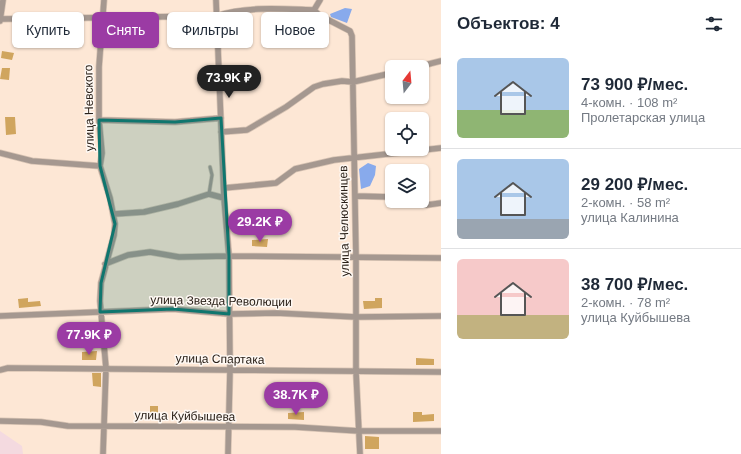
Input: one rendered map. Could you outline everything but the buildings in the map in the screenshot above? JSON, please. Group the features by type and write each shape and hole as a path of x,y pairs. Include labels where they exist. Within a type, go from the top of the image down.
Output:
{"street":[{"path":"3,0 0,20 92,18"},
{"name":"улица Невского","path":"103,12 104,0"},
{"path":"216,0 216,12"},
{"path":"229,12 277,9 314,10 320,0"},
{"name":"улица Челюскинцев","path":"314,10 319,16 350,31 352,36 356,257 356,372 360,454"},
{"name":"улица Невского","path":"101,48 99,120 102,153 100,166 114,214 114,235 101,283 100,312 106,368 103,454"},
{"path":"218,48 224,198 229,256 230,370 228,454"},
{"path":"429,64 441,61"},
{"path":"221,132 246,130 286,107 314,87 331,82 353,82 385,75"},
{"path":"99,120 175,122 221,118"},
{"path":"224,188 276,183 295,169 334,160 354,159 441,148"},
{"path":"0,153 7,153 32,161 100,166"},
{"path":"114,214 164,207 209,194 224,198"},
{"path":"355,196 385,197"},
{"path":"429,205 441,203"},
{"path":"106,264 128,255 150,252 179,257 441,258"},
{"name":"улица Звезда Революции","path":"0,316 173,309 229,314 276,313 356,317 441,316"},
{"path":"0,363 8,368"},
{"name":"улица Спартака","path":"0,370 8,368 106,368 441,372"},
{"name":"улица Куйбышева","path":"0,421 103,426 295,428 359,431 441,431"}],"lane":[{"path":"209,194 212,175 210,168"}],"highlighted area":[{"path":"221,118 229,256 229,314 173,309 100,312 101,283 115,224 100,166 99,120 175,122"}],"shaded area":[{"path":"0,431 22,446 23,454 0,454"}],"water":[{"path":"345,8 352,9 347,23 331,17 330,14"},
{"path":"368,163 376,166 375,175 370,186 361,189 359,169"}]}
